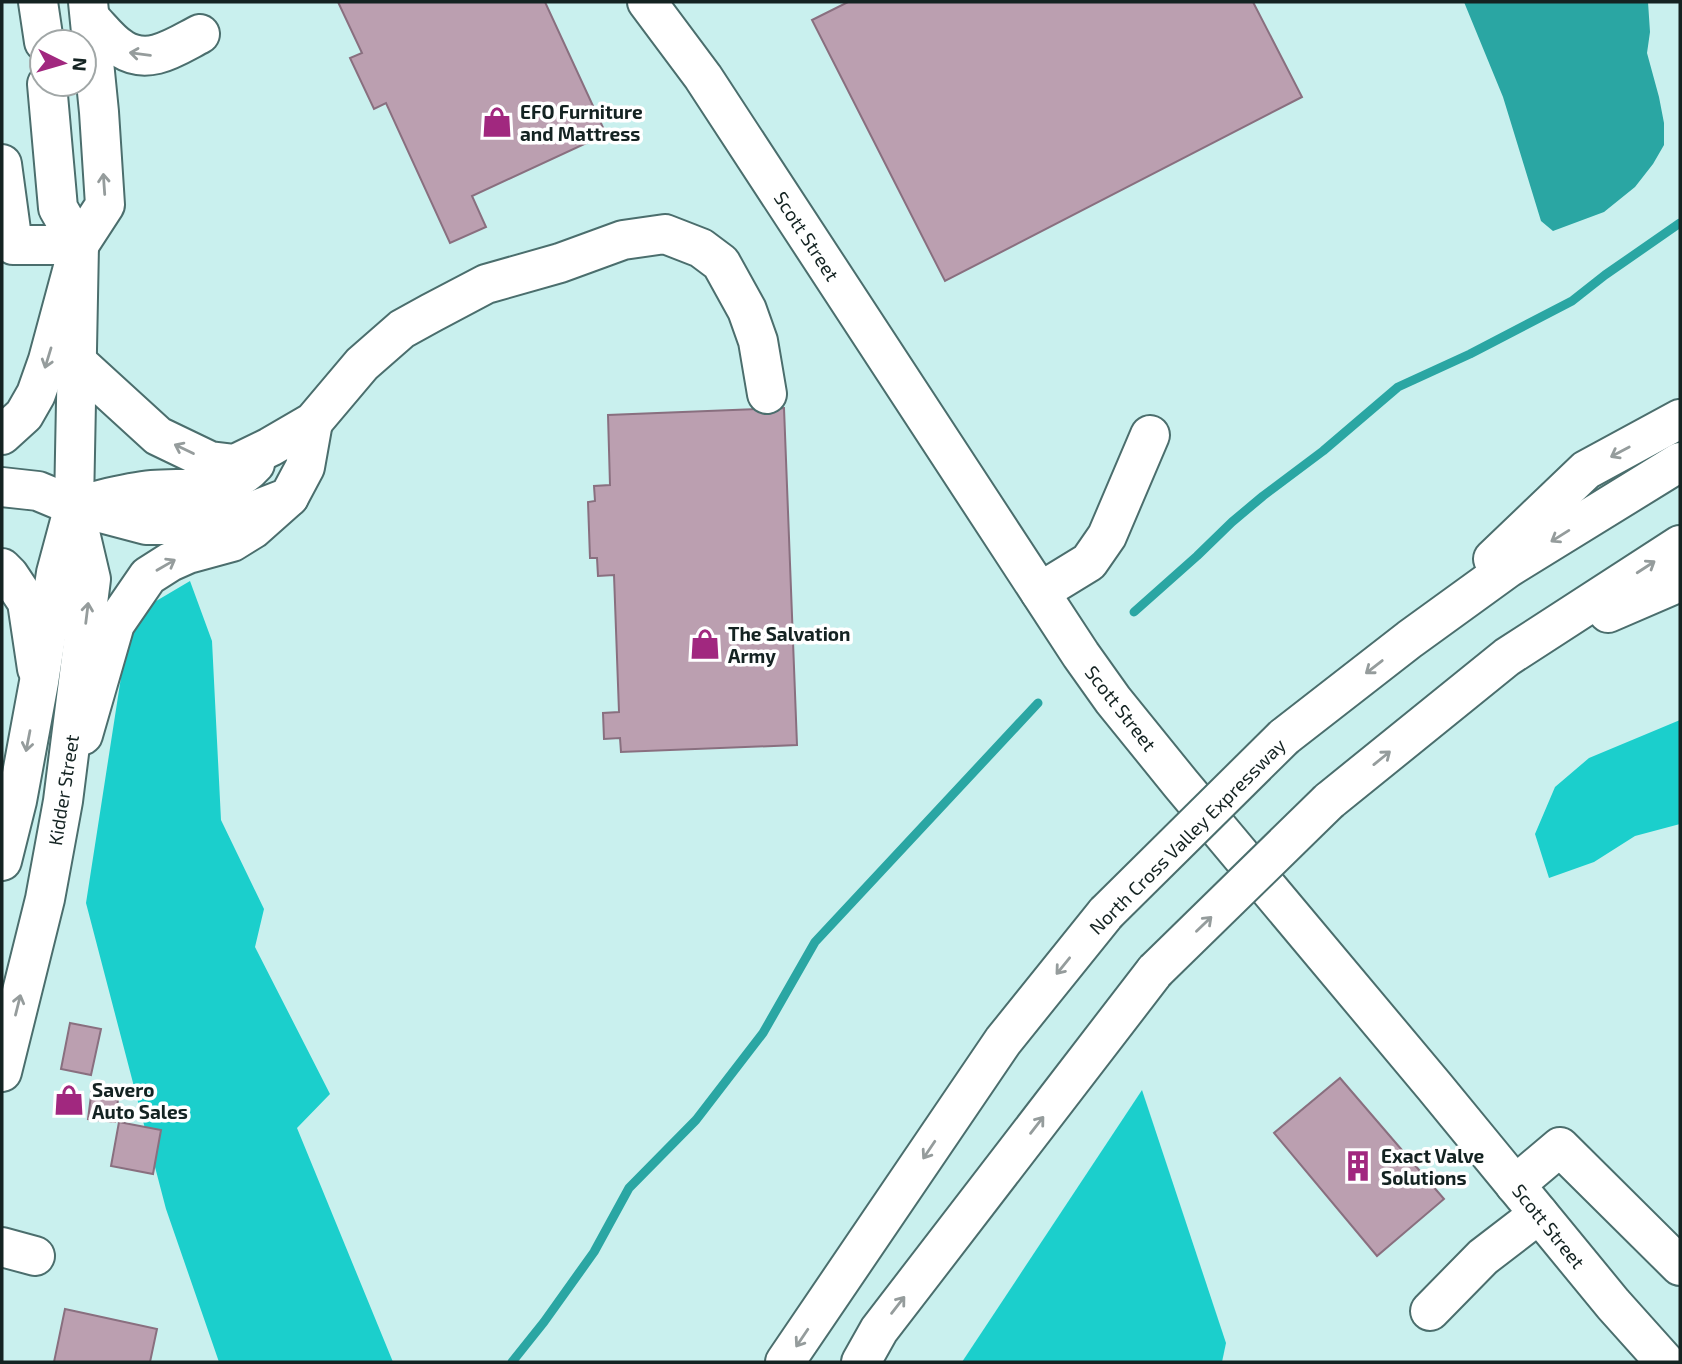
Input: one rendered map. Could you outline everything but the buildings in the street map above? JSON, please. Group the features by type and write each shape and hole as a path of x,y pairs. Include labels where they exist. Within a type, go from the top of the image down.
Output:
{"main road":[{"path":"38,2 42,28"},
{"name":"Scott Street","path":"647,2 703,77 1113,700 1619,1311 1665,1362"},
{"path":"89,10 120,48 141,57 171,50 200,34"},
{"path":"2,435 24,415 36,394 48,360 79,245 105,205 89,10"},
{"path":"48,98 58,208 79,245"},
{"path":"2,164 13,244 79,245"},
{"path":"77,362 159,436 209,461 235,464 313,422 362,364 402,329 431,313 486,284 560,263 623,240 666,234 701,248 727,272 747,310 758,341 767,394"},
{"name":"Kidder Street","path":"2,861 9,800 39,682 56,573 74,506 79,245"},
{"path":"1410,639 1586,470 1680,419"},
{"path":"64,801 115,624 148,576 188,554 232,542 253,529 289,497 304,467 313,422"},
{"path":"1040,592 1088,562 1107,536 1150,435"},
{"path":"2,512 37,512 150,490 206,489 225,485 246,474 270,447"},
{"name":"North Cross Valley Expressway","path":"785,1362 1003,1041 1106,913 1284,737 1410,639 1508,568 1680,462"},
{"path":"2,487 38,491 74,506 146,525 206,523 253,511 289,497"},
{"name":"Kidder Street","path":"2,1072 45,899 64,801 91,579 74,506"},
{"path":"861,1362 879,1330 1155,971 1329,801 1507,657 1680,545"},
{"path":"2,568 27,602 39,682"},
{"path":"1507,657 1680,582"},
{"path":"1515,1185 1560,1147 1680,1266"},
{"path":"1430,1311 1483,1257 1539,1214"}],"shaded area":[{"path":"1464,2 1648,2 1650,32 1647,53 1664,123 1664,145 1635,187 1604,212 1553,231 1541,221 1503,97"},
{"path":"190,581 212,641 221,820 264,909 255,947 330,1094 297,1128 393,1362 219,1362 166,1209 86,903 126,645 146,607"},
{"path":"1680,720 1680,824 1635,836 1594,862 1549,878 1535,834 1555,787 1589,758"},
{"path":"1142,1090 1226,1343 1222,1362 962,1362"}],"waterway":[{"path":"1134,612 1232,522 1323,451 1398,387 1470,354 1572,301 1680,223"},
{"path":"512,1362 594,1252 629,1188 696,1120 763,1033 815,942 1038,703"}],"place":[{"name":"EFO Furniture and Mattress","path":"497,122"},
{"name":"The Salvation Army","path":"705,644"},
{"name":"Savero Auto Sales","path":"69,1100"},
{"name":"Exact Valve Solutions","path":"1358,1166"}]}
